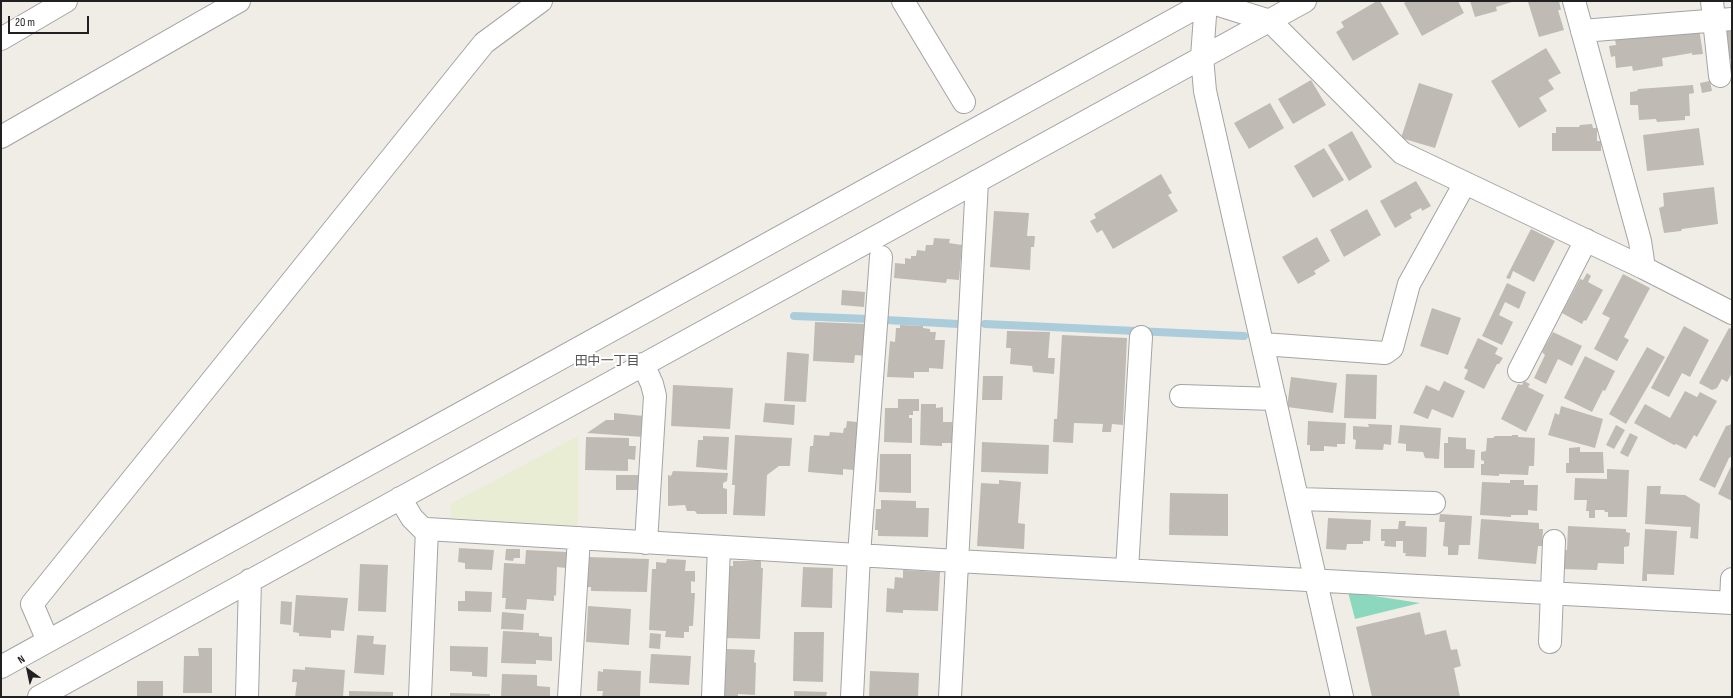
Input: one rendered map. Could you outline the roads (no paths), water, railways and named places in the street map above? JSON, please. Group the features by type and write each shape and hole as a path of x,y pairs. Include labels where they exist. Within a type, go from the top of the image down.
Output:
{"street":[{"path":"1,39 66,1"},
{"path":"1,137 239,1"},
{"path":"48,641 32,604 484,43 540,1"},
{"path":"903,1 964,102"},
{"path":"1207,1 1202,57 1205,91 1342,697"},
{"path":"1,667 1207,1 1270,21 1402,153 1644,268 1732,313"},
{"path":"39,697 1306,1"},
{"path":"1574,1 1640,241 1644,268"},
{"path":"1582,31 1720,13 1720,76"},
{"path":"950,697 977,181"},
{"path":"1263,344 1385,353 1392,348 1409,284 1465,183"},
{"path":"1519,371 1586,240"},
{"path":"852,697 859,555 881,257"},
{"path":"1127,570 1141,337"},
{"path":"643,364 652,384 655,396 646,543"},
{"path":"1182,396 1275,399"},
{"path":"400,498 412,518 423,529 646,543 1732,602 1732,580"},
{"path":"1298,499 1434,502"},
{"path":"420,697 427,529"},
{"path":"569,697 579,538"},
{"path":"1550,642 1554,541"},
{"path":"713,697 719,547"},
{"path":"248,697 250,580"}],"waterway":[{"path":"794,316 868,319"},
{"path":"886,320 958,324"},
{"path":"985,324 1244,336"}],"district":[{"name":"田中一丁目","path":"607,362"}]}
